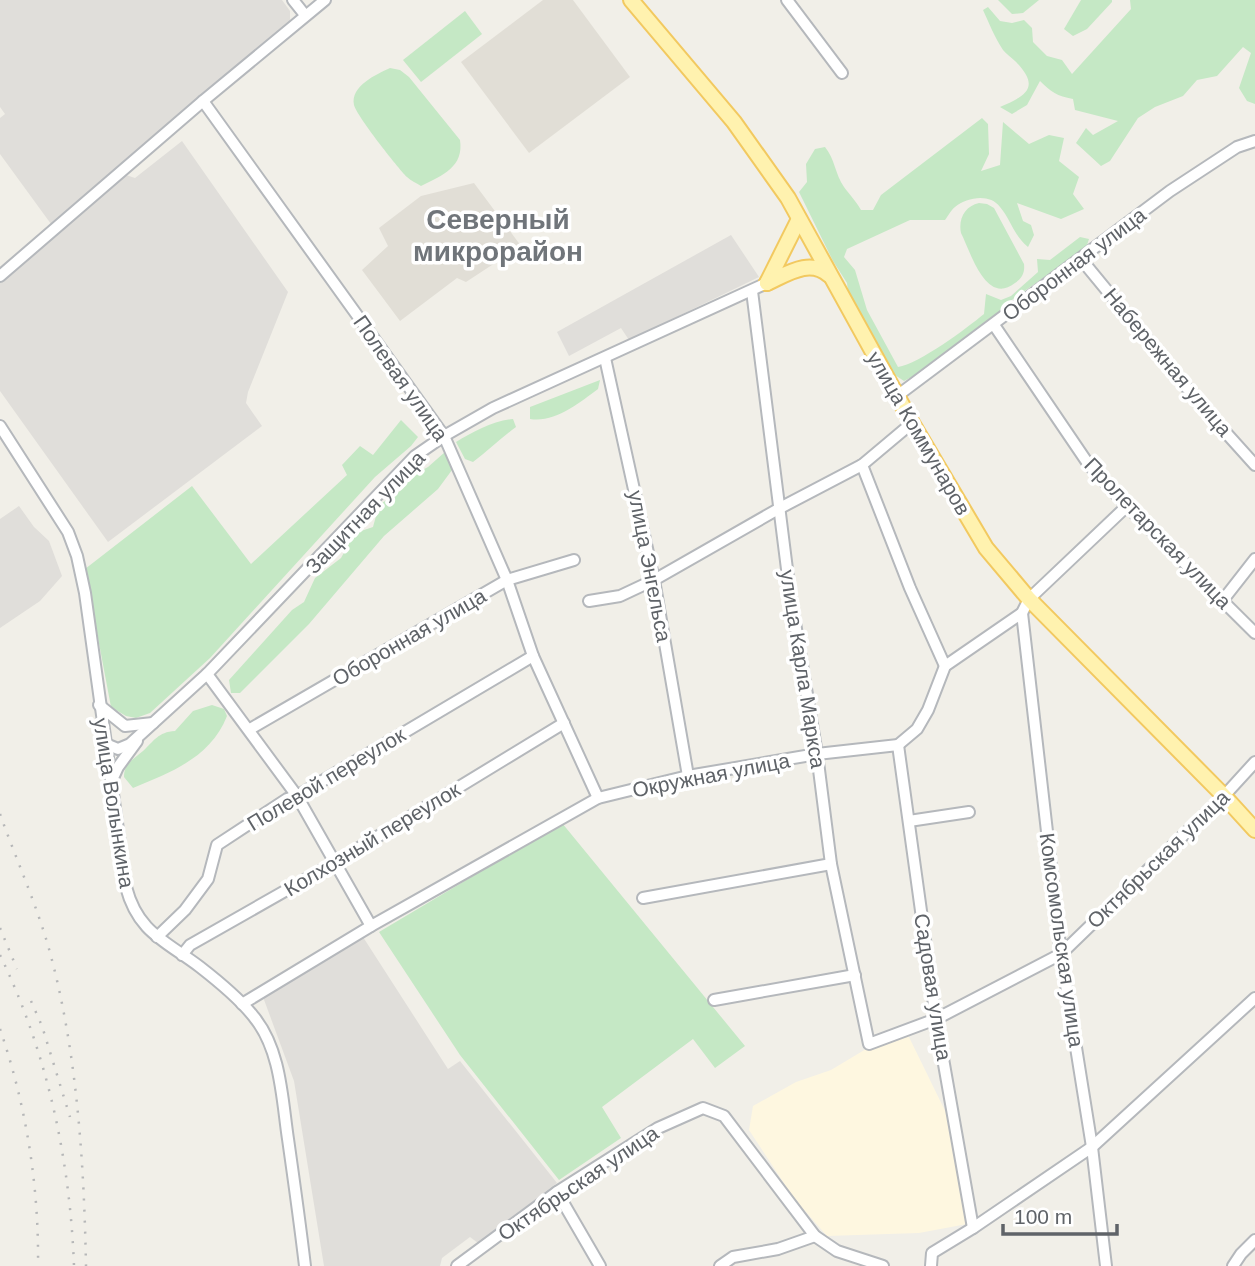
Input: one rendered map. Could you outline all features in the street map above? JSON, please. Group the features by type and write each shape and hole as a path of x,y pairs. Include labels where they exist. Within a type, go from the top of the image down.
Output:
{"main road":[{"name":"улица Коммунаров","path":"631,0 734,122 781,187 912,424 986,548 1029,598 1255,830"},
{"path":"767,283 799,219"},
{"path":"779,258 796,245 815,247 805,267"},
{"path":"767,283 805,267 817,267 831,277"}],"street":[{"path":"293,0 305,15"},
{"path":"0,276 325,0"},
{"path":"787,0 842,72"},
{"name":"Полевая улица","path":"203,101 444,436 507,580 533,656 598,798"},
{"name":"Оборонная улица","path":"897,396 1170,191 1237,147 1255,141"},
{"name":"Набережная улица","path":"1081,260 1255,465"},
{"name":"Защитная улица","path":"153,723 207,674 415,456 493,408 767,283"},
{"name":"улица Карла Маркса","path":"752,291 790,593 817,754 831,864 869,1044"},
{"name":"Пролетарская улица","path":"994,325 1089,465 1255,633"},
{"name":"улица Энгельса","path":"605,358 654,580 688,776"},
{"path":"589,601 620,596 654,580 862,465 912,424"},
{"name":"улица Волынкина","path":"0,426 68,532 77,556 85,593 126,887 131,904 144,926 200,967 242,1004 256,1018 266,1035 276,1063 305,1266"},
{"path":"862,465 910,588 945,666"},
{"path":"898,744 917,729 928,710 945,666 1022,613 1029,598 1127,506"},
{"path":"1223,600 1255,559"},
{"name":"Оборонная улица","path":"250,729 507,580 574,560"},
{"name":"Комсомольская улица","path":"1022,613 1062,954 1092,1147 1106,1266"},
{"name":"Полевой переулок","path":"156,937 185,910 208,879 217,845 287,799 297,796 533,656"},
{"path":"207,674 297,796 371,926"},
{"path":"99,705 125,726"},
{"path":"153,723 130,744 118,748 106,740 125,726 153,723"},
{"path":"111,780 153,723"},
{"name":"Колхозный переулок","path":"182,955 190,945 336,862 564,723"},
{"name":"Окружная улица","path":"242,1004 371,926 598,798 688,776 817,754 898,744"},
{"name":"Садовая улица","path":"898,744 936,1019 973,1228"},
{"name":"Октябрьская улица","path":"869,1044 936,1019 1062,954 1224,796 1255,762"},
{"path":"909,821 969,812"},
{"path":"643,898 831,864"},
{"path":"714,1000 855,975"},
{"path":"931,1266 932,1252 973,1228 1092,1147 1255,998"},
{"name":"Октябрьская улица","path":"457,1266 556,1192 658,1128 703,1108 724,1116 815,1236"},
{"path":"556,1192 600,1266"},
{"path":"720,1266 733,1257 778,1249 815,1236 837,1251 883,1266"},
{"path":"1233,1266 1255,1240"}],"shaded area":[{"path":"0,0 282,0 290,11 290,21 51,224 0,154 0,118 5,114 0,107"},
{"path":"543,0 573,0 630,77 529,153 461,62"},
{"path":"182,141 288,292 248,392 246,403 262,426 108,542 0,391 0,281 126,175 135,178"},
{"path":"474,183 521,246 466,282 457,278 400,321 362,270 388,246 379,228 421,196"},
{"path":"731,235 759,277 629,340 621,328 569,356 557,332"},
{"path":"19,506 34,527 49,541 62,576 40,601 0,628 0,519"},
{"path":"363,937 448,1069 460,1061 557,1183 478,1243 470,1237 442,1258 440,1266 324,1266 294,1081 263,997"},
{"path":"908,1035 951,1123 967,1224 919,1233 827,1236 793,1197 749,1130 753,1106 796,1082 831,1070 871,1046"}],"green space":[{"path":"998,0 1039,0 1023,13 1012,14"},
{"path":"1081,0 1112,2 1087,29 1073,36 1064,29"},
{"path":"1130,0 1255,0 1255,104 1247,101 1239,88 1251,53 1243,47 1217,76 1197,80 1183,96 1155,107 1138,118 1110,161 1101,166 1076,143 1086,128 1093,135 1118,121 1075,110 1073,99 1055,93 1040,81 1027,105 1012,114 1000,107 1023,95 1029,85 1028,78 1000,45 983,10 988,7 1000,21 1012,23 1024,20 1032,28 1033,42 1047,56 1062,60 1072,74 1131,9"},
{"path":"465,11 482,34 421,82 403,60"},
{"path":"390,68 400,70 409,77 460,140 459,157 455,164 444,174 421,186 395,163 369,130 354,105 356,92 360,87"},
{"path":"982,118 988,124 989,154 981,171 1000,165 1003,122 1029,144 1049,135 1064,138 1059,161 1079,177 1073,194 1084,209 1061,219 1017,203 1023,221 1031,225 1034,235 1028,247 996,203 985,198 972,199 955,207 945,220 910,220 847,249 844,257 855,270 867,310 898,367 930,353 984,314 986,294 1001,300 1011,296 1038,272 1037,259 1050,260 1080,237 1089,239 1086,248 1009,302 1004,310 921,372 904,381 895,375 848,292 847,283 833,261 799,192 807,182 806,164 815,149 825,147 841,182 861,210 873,210 881,195"},
{"path":"979,203 994,208 1024,264 1021,277 1005,288 996,288 988,283 975,264 961,233 964,214"},
{"path":"600,380 598,389 566,411 548,418 530,419 530,407"},
{"path":"513,419 516,427 473,462 465,459 456,442 476,431"},
{"path":"401,420 418,437 411,446 375,477 210,658 150,713 136,718 126,716 111,707 85,569 192,486 251,564 347,475 342,465 360,446 373,455"},
{"path":"445,452 452,470 438,489 384,536 309,624 240,693 231,693 229,680 292,610 304,602 315,578 341,558 355,533 373,527 379,505 400,491 411,476 428,467"},
{"path":"212,705 224,709 227,716 220,730 201,753 176,769 133,788 124,777 130,762 160,735 175,731 193,711"},
{"path":"562,823 745,1046 715,1068 693,1039 602,1107 621,1138 559,1180 460,1055 379,932"}],"railway":[{"path":"0,814 44,932 59,987 72,1066 81,1147 86,1266"},
{"path":"0,928 17,969"},
{"path":"0,955 31,1029 53,1107 67,1186 74,1266"},
{"path":"31,1001 42,1026 70,1117"},
{"path":"0,1029 17,1087 29,1146 36,1205 38,1266"}],"district":[{"name":"Северный микрорайон","path":"498,235"}]}
